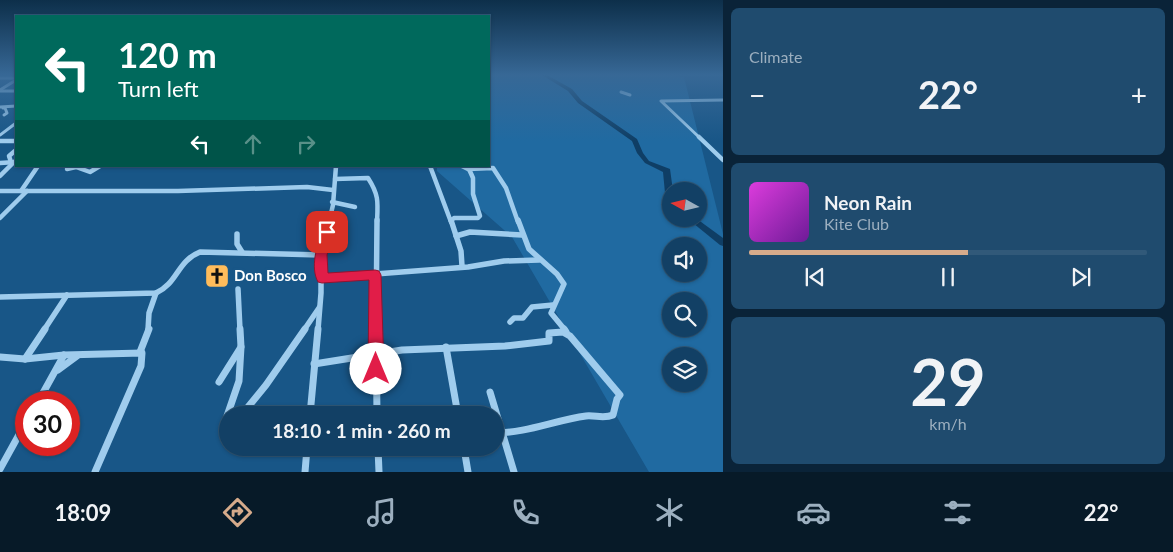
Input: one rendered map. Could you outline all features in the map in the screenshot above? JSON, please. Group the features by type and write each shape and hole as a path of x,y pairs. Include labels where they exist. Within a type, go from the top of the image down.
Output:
{"street":[{"path":"722,158 661,101 723,100"},
{"path":"2,108 15,106"},
{"path":"2,108 5,108 7,114 4,115"},
{"path":"0,135 15,124"},
{"path":"0,141 15,141"},
{"path":"14,162 9,156 15,151"},
{"path":"0,163 14,162"},
{"path":"0,176 14,162"},
{"path":"21,191 37,167"},
{"path":"67,169 76,167 90,172 98,167"},
{"path":"311,406 322,278 321,255 332,202 336,167"},
{"path":"430,167 461,251 462,266"},
{"path":"464,167 469,169 494,169 512,203 527,247 539,260 558,274 564,284 565,291 557,304 532,307 523,318 514,318 510,322"},
{"path":"451,221 454,218 478,218 480,216 473,194 473,178 469,169"},
{"path":"335,179 368,178 376,190 378,200 375,275 377,406"},
{"path":"0,191 178,191 298,187 328,188 333,190"},
{"path":"0,218 27,191"},
{"path":"332,202 355,207"},
{"path":"456,236 470,232 522,235"},
{"path":"237,234 237,244 242,252"},
{"path":"0,297 156,293 170,284 183,261 189,256 207,251 321,255"},
{"path":"322,278 474,266 504,261 539,260"},
{"path":"230,406 239,381 241,346 238,289"},
{"path":"140,352 150,326 150,314 156,293"},
{"path":"25,359 67,295"},
{"path":"504,432 545,426 587,416 608,417 613,415 620,395 552,315 554,305"},
{"path":"249,406 266,385 319,308"},
{"path":"314,364 376,354 446,347 520,345 549,341 549,333 567,333"},
{"path":"218,382 241,346"},
{"path":"446,347 456,406"},
{"path":"0,357 25,359 64,355 77,356 140,352"},
{"path":"96,472 142,366 143,354 140,352"},
{"path":"45,391 64,355"},
{"path":"57,371 77,356"},
{"path":"490,392 493,406"},
{"path":"0,469 15,442"},
{"path":"504,448 514,472"},
{"path":"305,472 306,456"},
{"path":"378,456 379,472"},
{"path":"465,456 468,472"}],"shaded area":[{"path":"490,97 689,97 723,234 723,472 649,472 512,237 437,171 437,167 490,167"}],"waterway":[{"path":"576,97 580,102 635,140 640,153 647,162 667,171 668,182"},
{"path":"704,228 723,243"}],"place":[{"name":"Don Bosco","path":"217,276"}],"route":[{"path":"327,232 321,255 322,278 375,275 376,369"}]}
